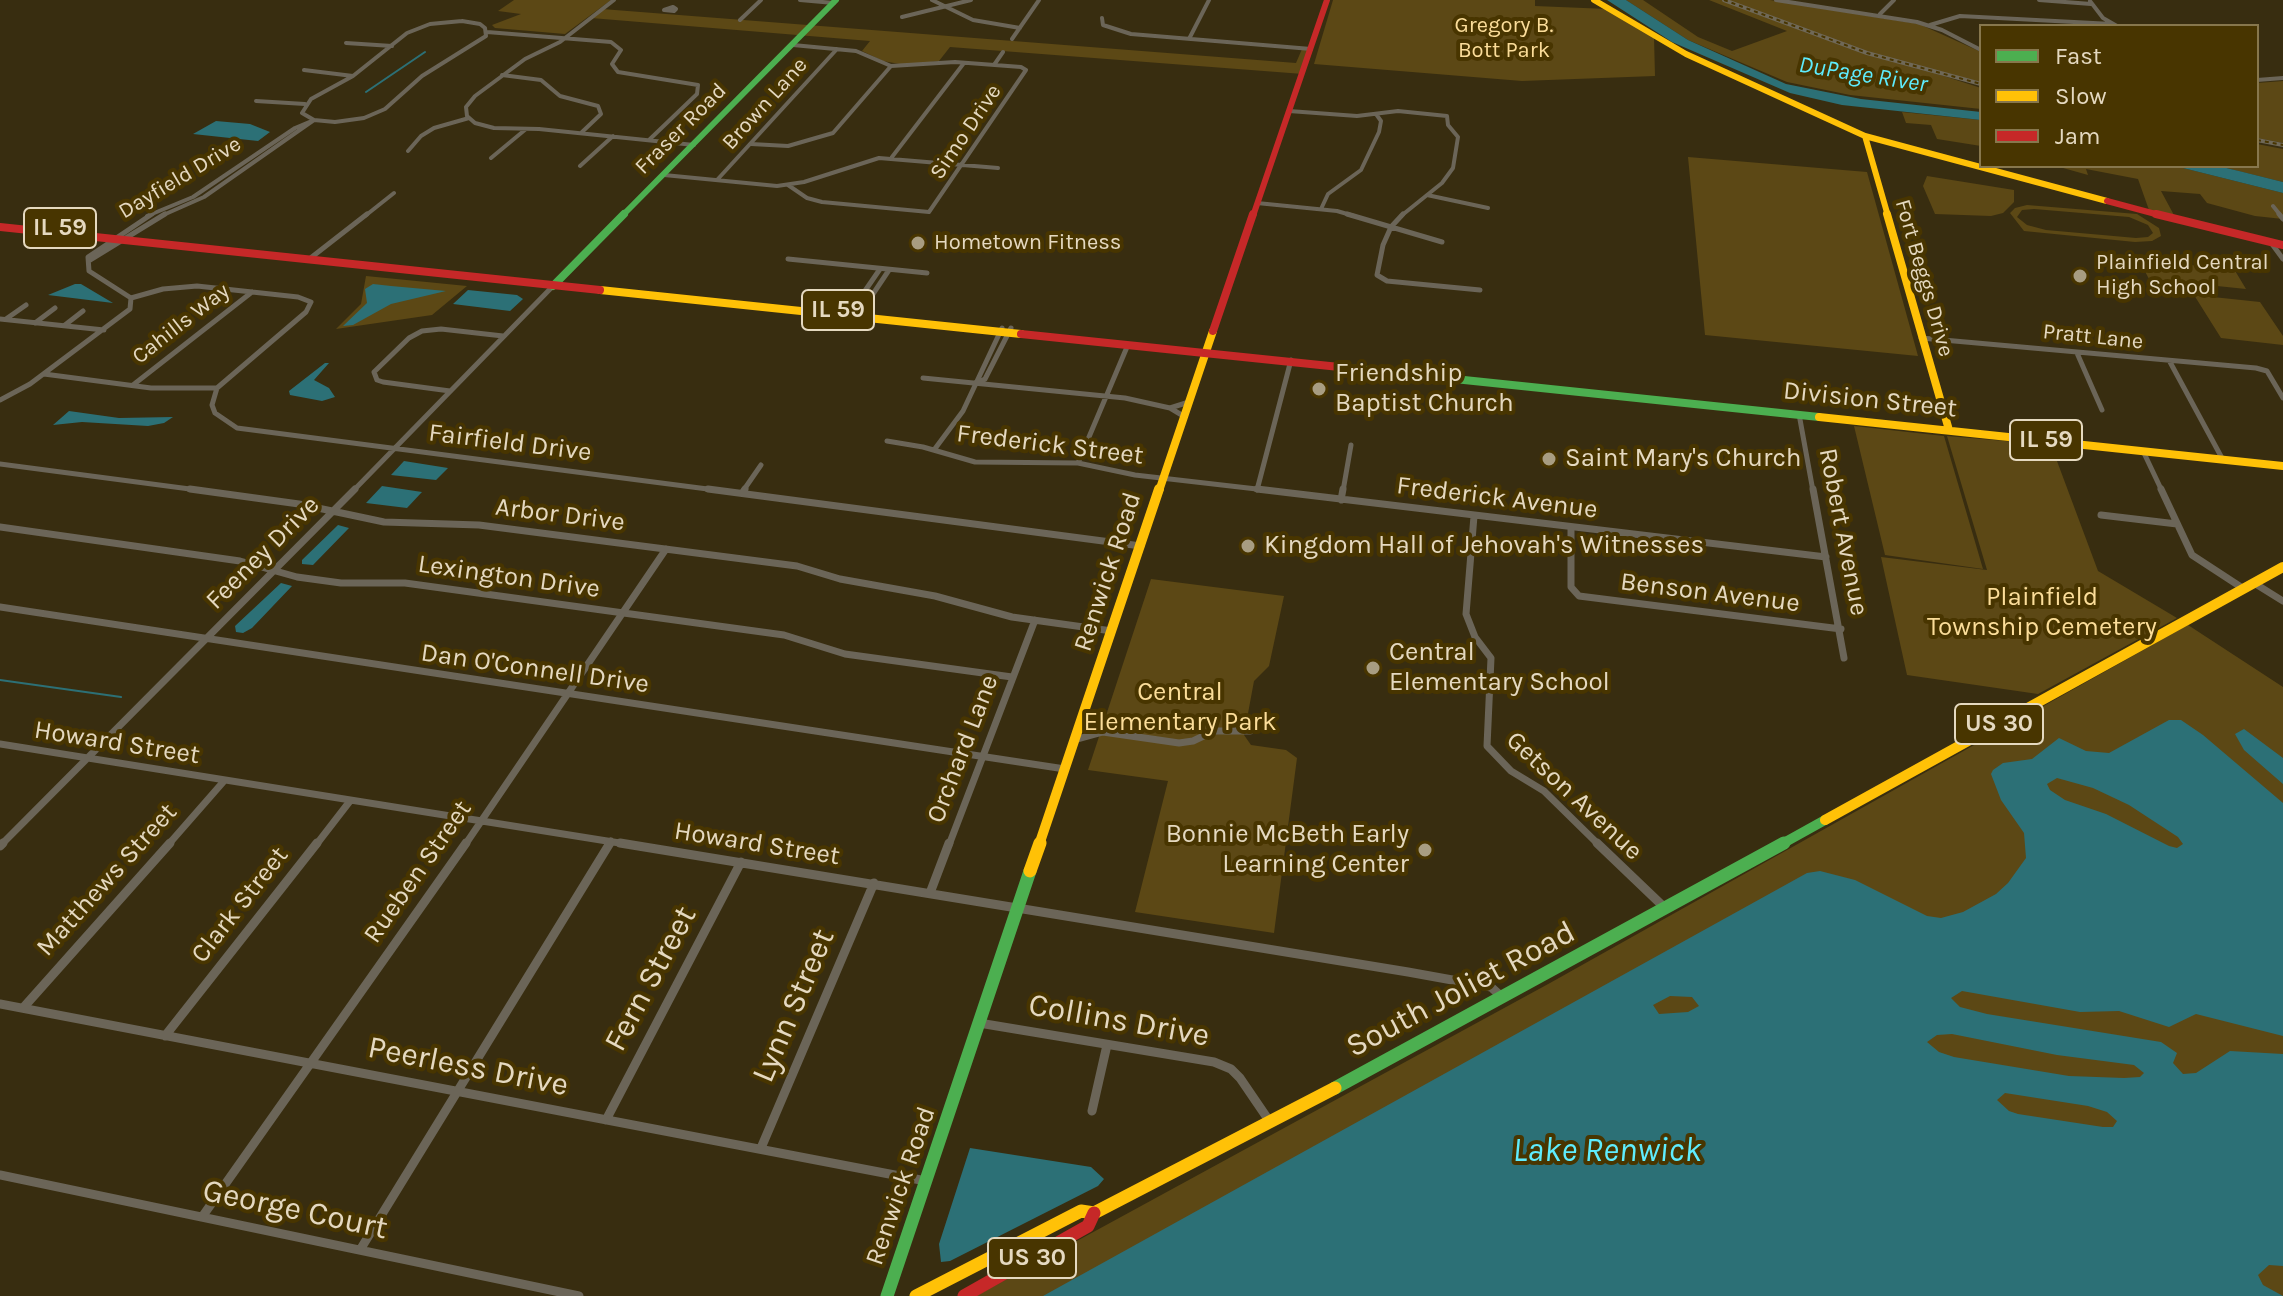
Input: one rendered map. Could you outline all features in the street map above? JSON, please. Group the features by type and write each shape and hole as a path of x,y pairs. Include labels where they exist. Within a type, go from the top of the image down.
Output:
{"street":[{"path":"614,0 567,37 525,59 470,100 465,109 469,118 488,127 694,145"},
{"path":"740,20 761,0"},
{"path":"800,0 835,1"},
{"path":"932,0 973,20 1020,28"},
{"path":"902,17 971,0"},
{"path":"1012,39 1039,0"},
{"path":"1189,39 1209,0"},
{"name":"Renwick Road","path":"887,1296 1327,0"},
{"path":"1594,0 1686,54 1865,136 1979,166"},
{"path":"1776,0 1880,14 1930,25 1979,49"},
{"path":"1800,5 1805,0"},
{"path":"1880,14 1894,0"},
{"path":"2039,0 2090,2 2114,24"},
{"name":"Fraser Road","path":"556,283 835,1"},
{"path":"673,7 680,2"},
{"path":"1930,25 1960,16 2098,24"},
{"path":"1102,18 1103,25 1119,31 1311,49"},
{"path":"256,101 305,104 353,76 413,30 440,22 471,22 480,24 487,32 604,40 620,46 620,54 612,65 621,74 698,85 697,94 649,140"},
{"path":"305,104 302,113 314,120 351,121 376,114 391,105 411,84 481,40 487,32"},
{"path":"1968,43 1979,41"},
{"path":"346,43 392,46"},
{"path":"793,45 860,52 891,66 994,65 1003,52"},
{"name":"Brown Lane","path":"717,180 837,49"},
{"path":"892,157 964,63"},
{"name":"Simo Drive","path":"788,185 819,202 929,212 1026,68 994,65"},
{"path":"751,144 788,146 835,131 891,66"},
{"path":"304,70 353,76"},
{"path":"502,75 541,80 560,96 598,106 601,114 581,133"},
{"path":"2259,80 2283,78"},
{"path":"1289,111 1357,116 1398,111 1447,116 1448,125 1458,137 1455,160 1448,175 1391,227 1383,245 1377,275 1380,279 1480,290"},
{"path":"1321,209 1328,194 1361,170 1379,132 1381,121 1376,114"},
{"path":"408,151 421,136 434,128 469,118"},
{"name":"Dayfield Drive","path":"90,260 147,216 193,197 303,123 314,120"},
{"name":"Dayfield Drive","path":"90,260 88,257 156,218 204,197 314,120"},
{"path":"491,158 526,129"},
{"path":"580,166 613,136"},
{"name":"Fort Beggs Drive","path":"1865,136 1949,430"},
{"path":"270,145 279,146"},
{"path":"664,175 788,185 865,160 892,157 998,168"},
{"path":"1987,168 2278,244 2283,259"},
{"path":"224,176 234,177"},
{"path":"312,257 394,193"},
{"path":"1427,195 1488,208"},
{"path":"1257,203 1321,209 1442,242"},
{"path":"2273,206 2283,219"},
{"name":"IL 59","path":"0,221 122,237"},
{"name":"IL 59","path":"0,227 122,237 1207,352"},
{"path":"788,259 927,273"},
{"path":"44,374 171,389 217,388 306,312 311,304 303,297 180,287 131,298 89,271 87,265 90,260"},
{"path":"854,315 880,269"},
{"path":"854,315 889,270"},
{"name":"Feeney Drive","path":"0,846 276,570 556,283"},
{"name":"Cahills Way","path":"133,385 252,292"},
{"path":"1,398 44,374 104,330 130,309 131,298"},
{"path":"3,319 26,305"},
{"path":"35,323 55,308"},
{"path":"64,325 83,311"},
{"path":"3,319 104,330"},
{"path":"450,391 380,381 374,372 409,338 422,331 441,329 503,336"},
{"path":"934,450 963,411 977,378 1005,331"},
{"name":"IL 59","path":"1005,331 1127,347 1207,352"},
{"name":"Pratt Lane","path":"1921,338 2261,369 2267,371 2283,398"},
{"path":"1078,463 1127,347"},
{"name":"Division Street","path":"1207,352 1445,380 1453,378 2283,466"},
{"path":"2077,353 2102,410"},
{"path":"1257,490 1291,361"},
{"path":"2170,362 2223,460"},
{"path":"923,378 1105,396 1170,408 1185,417"},
{"name":"Fairfield Drive","path":"217,388 212,405 215,413 223,422 237,428 1141,546"},
{"path":"1170,408 1189,402"},
{"name":"Robert Avenue","path":"1799,414 1844,658"},
{"name":"Frederick Street","path":"887,441 975,462 1078,463 1162,479"},
{"path":"1341,500 1351,445"},
{"path":"2143,451 2192,555 2283,601"},
{"path":"743,492 761,465"},
{"name":"Arbor Drive","path":"2,466 299,504 384,522 479,525 809,568 840,579 935,596 1035,620 1112,631"},
{"name":"Frederick Avenue","path":"1162,479 1826,557"},
{"path":"2101,515 2177,524"},
{"name":"Getson Avenue","path":"1474,516 1466,614 1475,637 1491,658 1487,746 1511,771 1544,791 1666,909"},
{"name":"Lexington Drive","path":"0,527 240,561 297,577 341,583 405,583 784,635 845,654 1012,677"},
{"name":"Benson Avenue","path":"1571,527 1571,587 1585,598 1841,629"},
{"name":"Rueben Street","path":"202,1217 482,820 666,549"},
{"name":"US 30","path":"2249,586 2283,567"},
{"name":"South Joliet Road","path":"916,1296 1081,1211 1094,1213 1503,998 2249,586"},
{"name":"Dan O'Connell Drive","path":"0,607 1065,769"},
{"name":"Orchard Lane","path":"930,893 1035,620"},
{"path":"1083,716 1103,732"},
{"path":"1074,740 1103,732 1179,743 1193,741 1214,731 1250,731"},
{"name":"Howard Street","path":"0,744 874,883 1464,981 1491,987 1503,998"},
{"name":"Matthews Street","path":"23,1008 224,781"},
{"name":"Clark Street","path":"165,1036 350,801"},
{"path":"360,1250 611,841"},
{"name":"Fern Street","path":"606,1120 741,862"},
{"name":"Lynn Street","path":"761,1148 874,883"},
{"name":"Peerless Drive","path":"0,1004 926,1181"},
{"name":"Collins Drive","path":"979,1023 1214,1062 1231,1069 1270,1122"},
{"path":"1092,1111 1107,1045"},
{"name":"George Court","path":"0,1175 579,1296"},
{"name":"South Joliet Road","path":"964,1296 1088,1226 1094,1213"}],"green space":[{"path":"514,0 611,0 565,34 495,28 492,25 521,14 498,11"},
{"name":"Gregory B. Bott Park","path":"1333,0 1535,0 1535,6 1608,9 1654,37 1655,76 1522,81 1314,64"},
{"path":"1626,0 1643,0 1698,37 1732,51 1787,31 1709,0 1770,0 1919,24 1979,51 1979,82 1916,67 1979,87 1979,109 1850,95 1787,82 1688,40"},
{"path":"602,9 1296,63 1302,49 1311,50 1303,74 950,47 939,61 905,65 883,61 862,51 870,41 591,18"},
{"path":"2283,81 2283,143 2259,138 2259,83"},
{"path":"1902,112 1979,120 1979,146 1937,139 1931,125 1906,123"},
{"path":"2259,144 2283,149 2283,182 2226,168 2259,168"},
{"path":"1688,157 1867,172 1918,356 1705,335"},
{"path":"2063,168 2183,168 2283,193 2283,219 2255,216 2207,203 2200,194 2161,191 2175,217 2149,210 2138,179 2086,169 2088,175"},
{"path":"1927,176 2014,190 2014,202 2003,213 1991,216 1935,214 1923,186"},
{"path":"2027,205 2137,214 2159,228 2161,236 2152,241 2135,242 2024,231 2010,213","holes":["2034,209 2129,217 2148,225 2153,233 2148,237 2136,238 2046,230 2027,225 2017,217 2022,210"]},
{"path":"2139,260 2234,269 2246,289 2149,279"},
{"path":"366,276 467,286 432,315 336,329 361,304"},
{"path":"2194,295 2260,302 2283,336 2283,345 2221,338"},
{"path":"1854,426 1944,436 1983,569 1885,555"},
{"name":"Plainfield Township Cemetery","path":"1947,436 2051,445 2098,571 2177,618 2038,694 1907,675 1881,557 1987,570"},
{"name":"Central Elementary Park","path":"1151,579 1284,596 1269,666 1254,681 1244,735 1251,745 1286,750 1297,758 1274,933 1135,912 1168,781 1088,770"},
{"name":"Lake Renwick","path":"2188,625 2283,687 2283,1296 976,1296 1550,983"}],"water":[{"path":"1607,0 1626,0 1688,40 1786,84 1861,99 1979,112 1979,120 1842,105 1790,93 1672,42"},
{"path":"216,121 250,124 270,132 258,141 193,134"},
{"path":"2183,168 2226,168 2283,182 2283,193"},
{"path":"81,284 113,303 48,295"},
{"path":"373,284 446,291 391,304 353,325 343,326 367,303 365,289"},
{"path":"468,290 517,295 523,299 510,311 453,304"},
{"path":"329,363 314,380 329,388 335,397 322,401 290,395 289,391"},
{"path":"69,411 119,418 173,417 164,423 148,426 82,422 53,425"},
{"path":"404,461 448,468 436,480 391,475"},
{"path":"382,486 422,492 407,508 366,503"},
{"path":"338,525 349,528 313,565 302,564 302,560"},
{"path":"281,583 292,586 252,628 243,633 236,632 235,626"},
{"name":"Lake Renwick","path":"2169,720 2181,720 2283,803 2283,1036 2196,1014 2169,1027 2119,1011 2080,1012 1962,991 1951,998 1960,1007 1987,1014 2161,1042 2177,1053 2173,1063 2183,1074 2196,1073 2230,1051 2283,1054 2283,1266 2269,1265 2258,1275 2263,1285 2283,1296 1043,1296 1807,873 1820,871 1855,880 1927,916 1941,918 1963,912 1996,894 2026,858 2024,833 2001,800 1991,774 1993,770 2003,763 2032,759 2059,738 2086,751 2109,753","holes":["2057,778 2093,788 2129,805 2178,837 2183,844 2177,848 2169,846 2106,814 2065,800 2050,790 2047,784","1670,996 1692,997 1699,1006 1688,1012 1659,1014 1653,1005","1952,1034 2057,1055 2134,1065 2144,1073 2140,1077 2124,1078 2069,1076 1954,1057 1939,1052 1927,1042 1937,1035","2005,1093 2088,1106 2107,1112 2117,1121 2113,1127 2103,1127 2018,1114 2009,1111 1997,1100"]},
{"path":"2244,729 2283,758 2283,784 2244,750 2235,734"},
{"path":"970,1148 1091,1167 1104,1179 1098,1186 950,1261 941,1262 939,1244"}],"waterway":[{"path":"366,92 425,52"},
{"path":"0,680 121,697"}],"railway":[{"path":"1724,0 1867,53 1979,83"},
{"path":"2259,140 2283,145"}],"traffic: fast":[{"path":"553,286 836,0"},
{"path":"1349,368 1819,417"},
{"path":"1335,1088 1825,820"},
{"path":"887,1296 1030,871"}],"traffic: slow":[{"path":"1594,0 1686,54 1865,136 1979,167"},
{"path":"1865,136 1949,430"},
{"path":"1984,168 2107,201"},
{"path":"600,290 1021,334"},
{"path":"1030,871 1213,331"},
{"path":"1819,417 2283,466"},
{"path":"1825,820 2283,567"},
{"path":"916,1296 1081,1211 1094,1213 1335,1088"}],"traffic: jam":[{"path":"1213,331 1327,0"},
{"path":"2107,201 2265,243 2283,245"},
{"path":"0,227 600,290"},
{"path":"1021,334 1349,368"},
{"path":"964,1296 1088,1226 1094,1213"}],"place":[{"name":"Hometown Fitness","path":"918,243"},
{"name":"Plainfield Central High School","path":"2080,276"},
{"name":"Friendship Baptist Church","path":"1319,389"},
{"name":"Saint Mary's Church","path":"1549,459"},
{"name":"Kingdom Hall of Jehovah's Witnesses","path":"1248,546"},
{"name":"Central Elementary School","path":"1373,668"},
{"name":"Bonnie McBeth Early Learning Center","path":"1425,850"}],"water label":[{"name":"DuPage River","path":"1863,75"}]}
